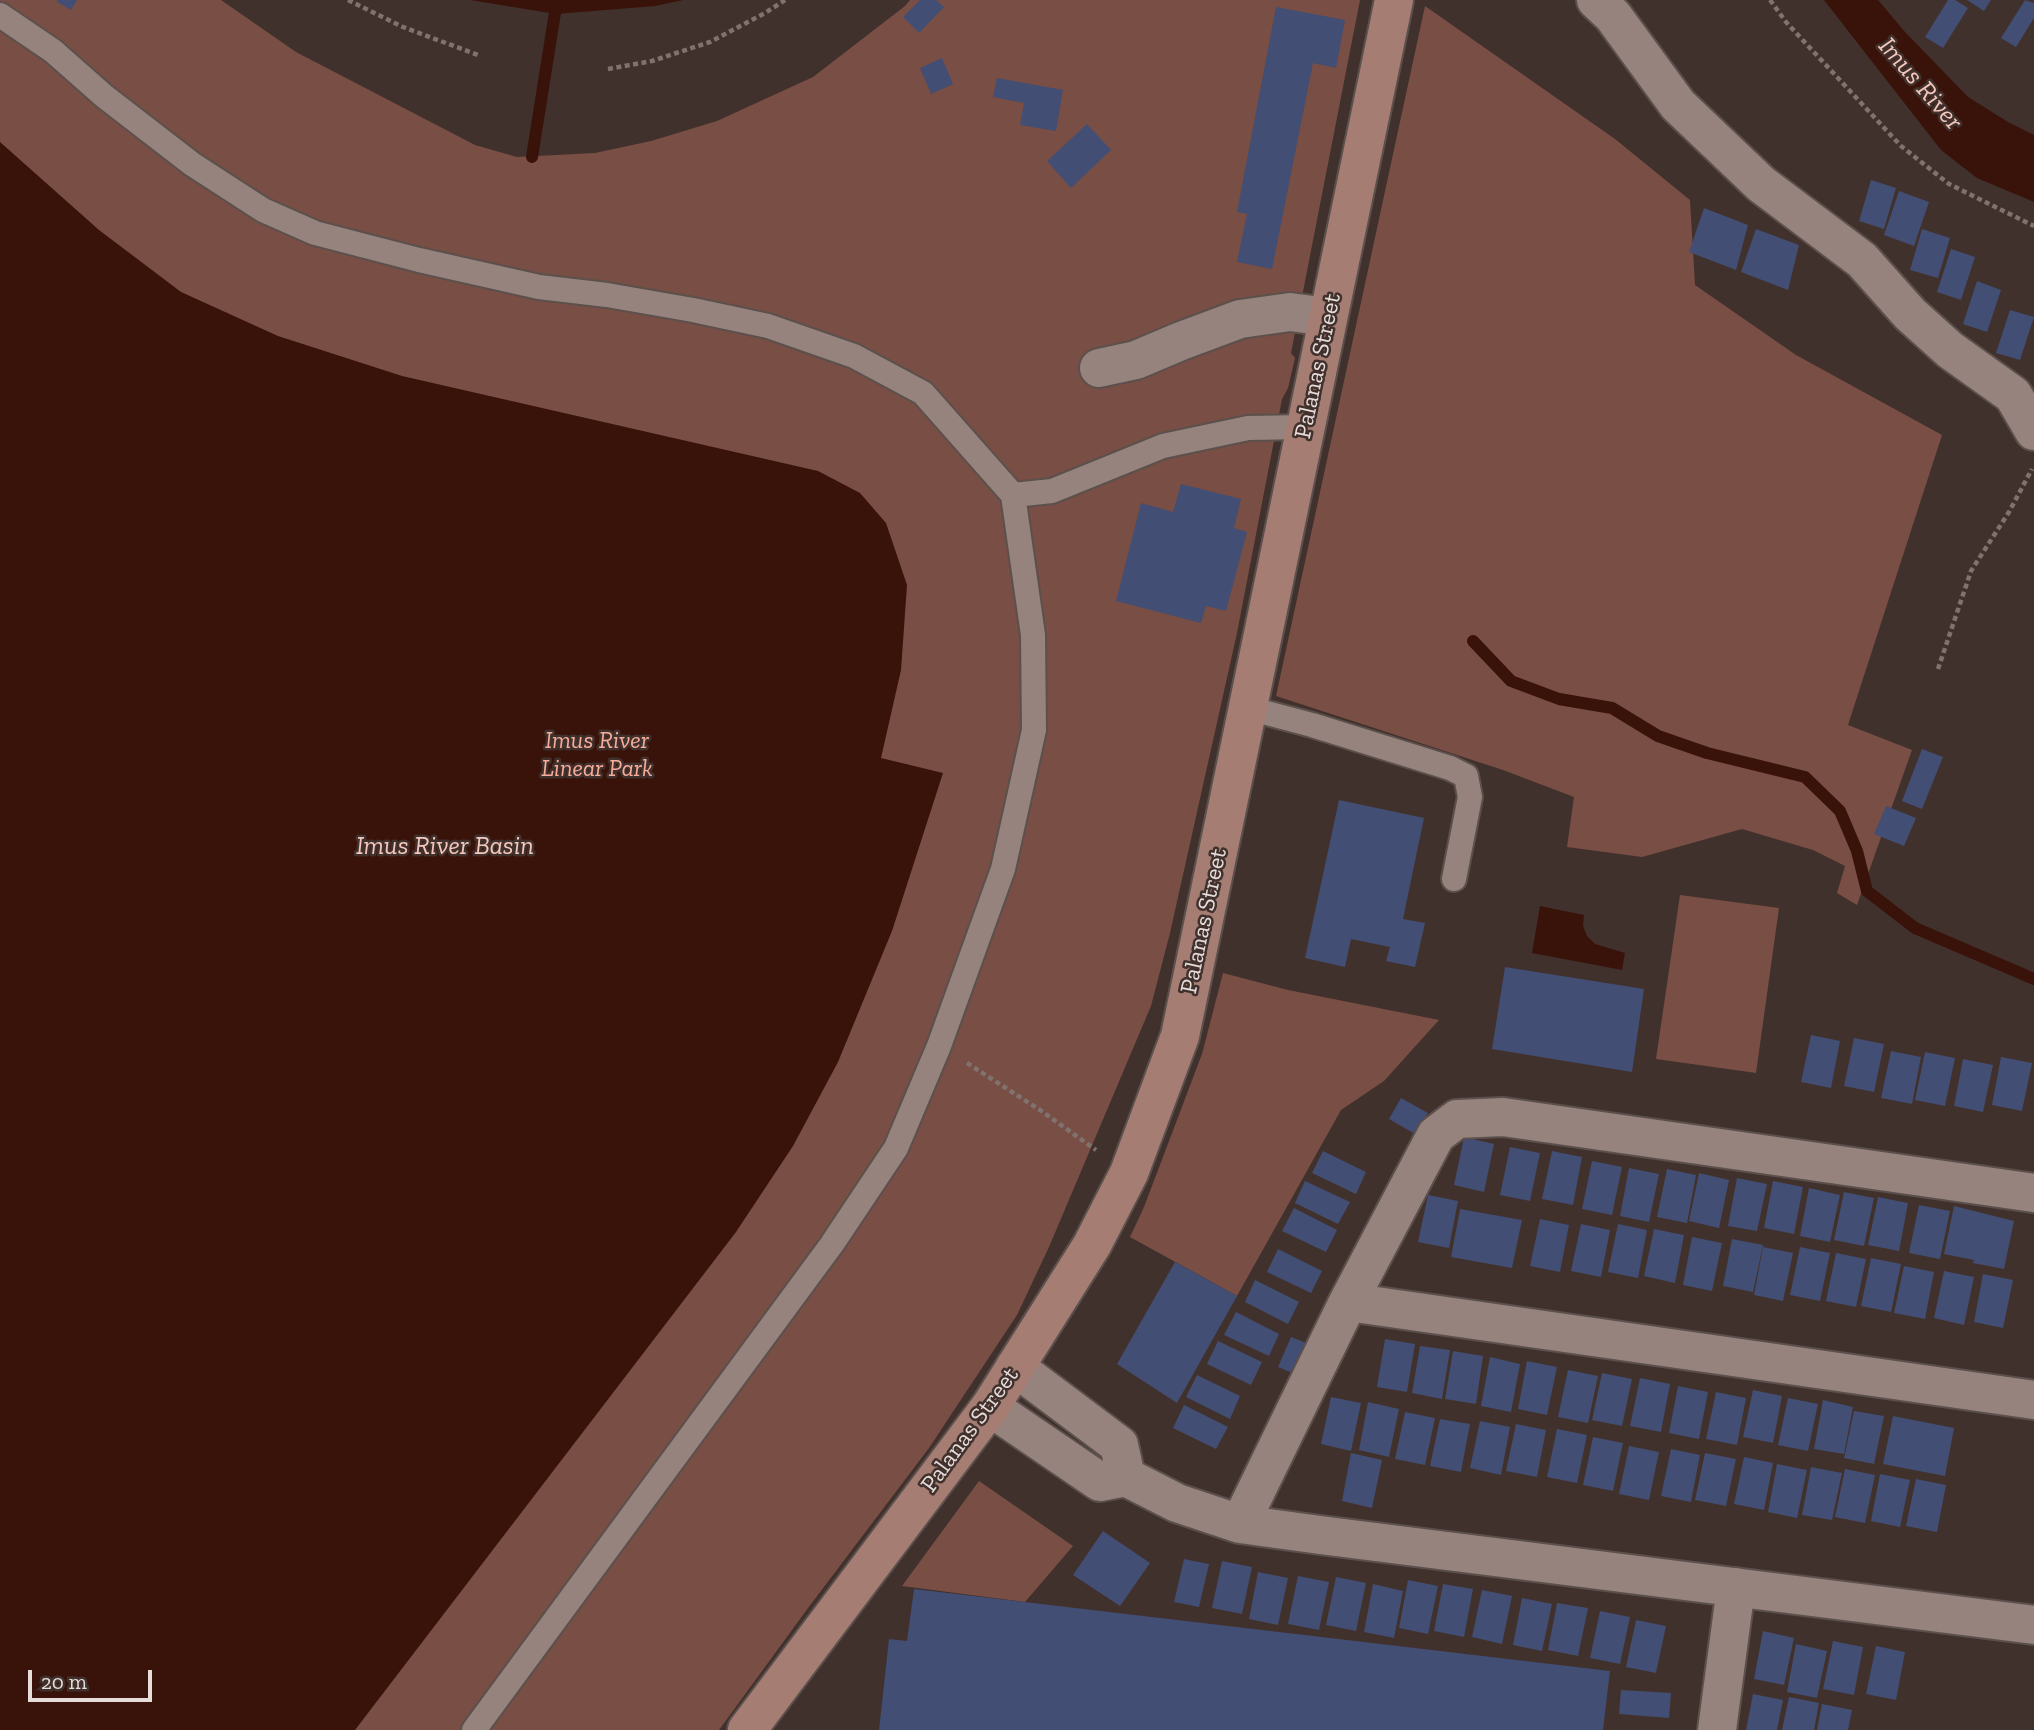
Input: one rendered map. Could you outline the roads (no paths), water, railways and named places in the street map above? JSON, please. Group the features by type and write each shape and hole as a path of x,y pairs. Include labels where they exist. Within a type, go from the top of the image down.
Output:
{"main road":[{"name":"Palanas Street","path":"747,1730 990,1407 1092,1245 1129,1173 1180,1036 1394,0"}],"street":[{"path":"1597,0 1614,16 1678,105 1761,184 1862,260 1910,314 1950,350 2013,395 2034,431"},
{"path":"1099,368 1136,360 1240,319 1290,312 1328,317"},
{"path":"1240,1524 1348,1302 1436,1135 1457,1119 1503,1117 2034,1193"},
{"path":"1348,1302 2034,1400"},
{"path":"1015,1367 1119,1445 1126,1477"},
{"path":"990,1407 1100,1482 1126,1477 1177,1503 1240,1524 2034,1625"},
{"path":"1717,1730 1736,1587"}],"lane":[{"path":"0,15 53,51 104,96 191,164 263,210 315,233 419,260 539,287 607,295 755,323 854,356 923,393 1013,495 1033,635 1034,730 1003,869 939,1046 896,1148 832,1244 474,1730"},
{"path":"1013,495 1052,491 1163,446 1248,428 1305,427"},
{"path":"1248,708 1450,768 1466,776 1470,797 1454,879"}],"water":[{"path":"470,0 683,0 655,6 556,14"},
{"name":"Imus River","path":"1824,0 1878,0 1968,97 2034,135 2034,202 1977,178 1941,150"},
{"name":"Imus River Basin","path":"0,142 99,230 181,292 278,336 402,376 818,471 860,493 886,523 907,585 901,670 881,758 943,773 892,931 838,1062 793,1146 736,1232 355,1730 0,1730"},
{"path":"1540,906 1584,915 1583,926 1587,936 1595,944 1625,953 1622,970 1532,953"}],"waterway":[{"path":"532,157 557,0"},
{"path":"1473,641 1511,681 1559,699 1612,708 1658,736 1707,753 1805,777 1840,811 1857,851 1867,891 1915,928 2034,979"}],"park label":[{"name":"Imus River Linear Park","path":"597,755"}]}
